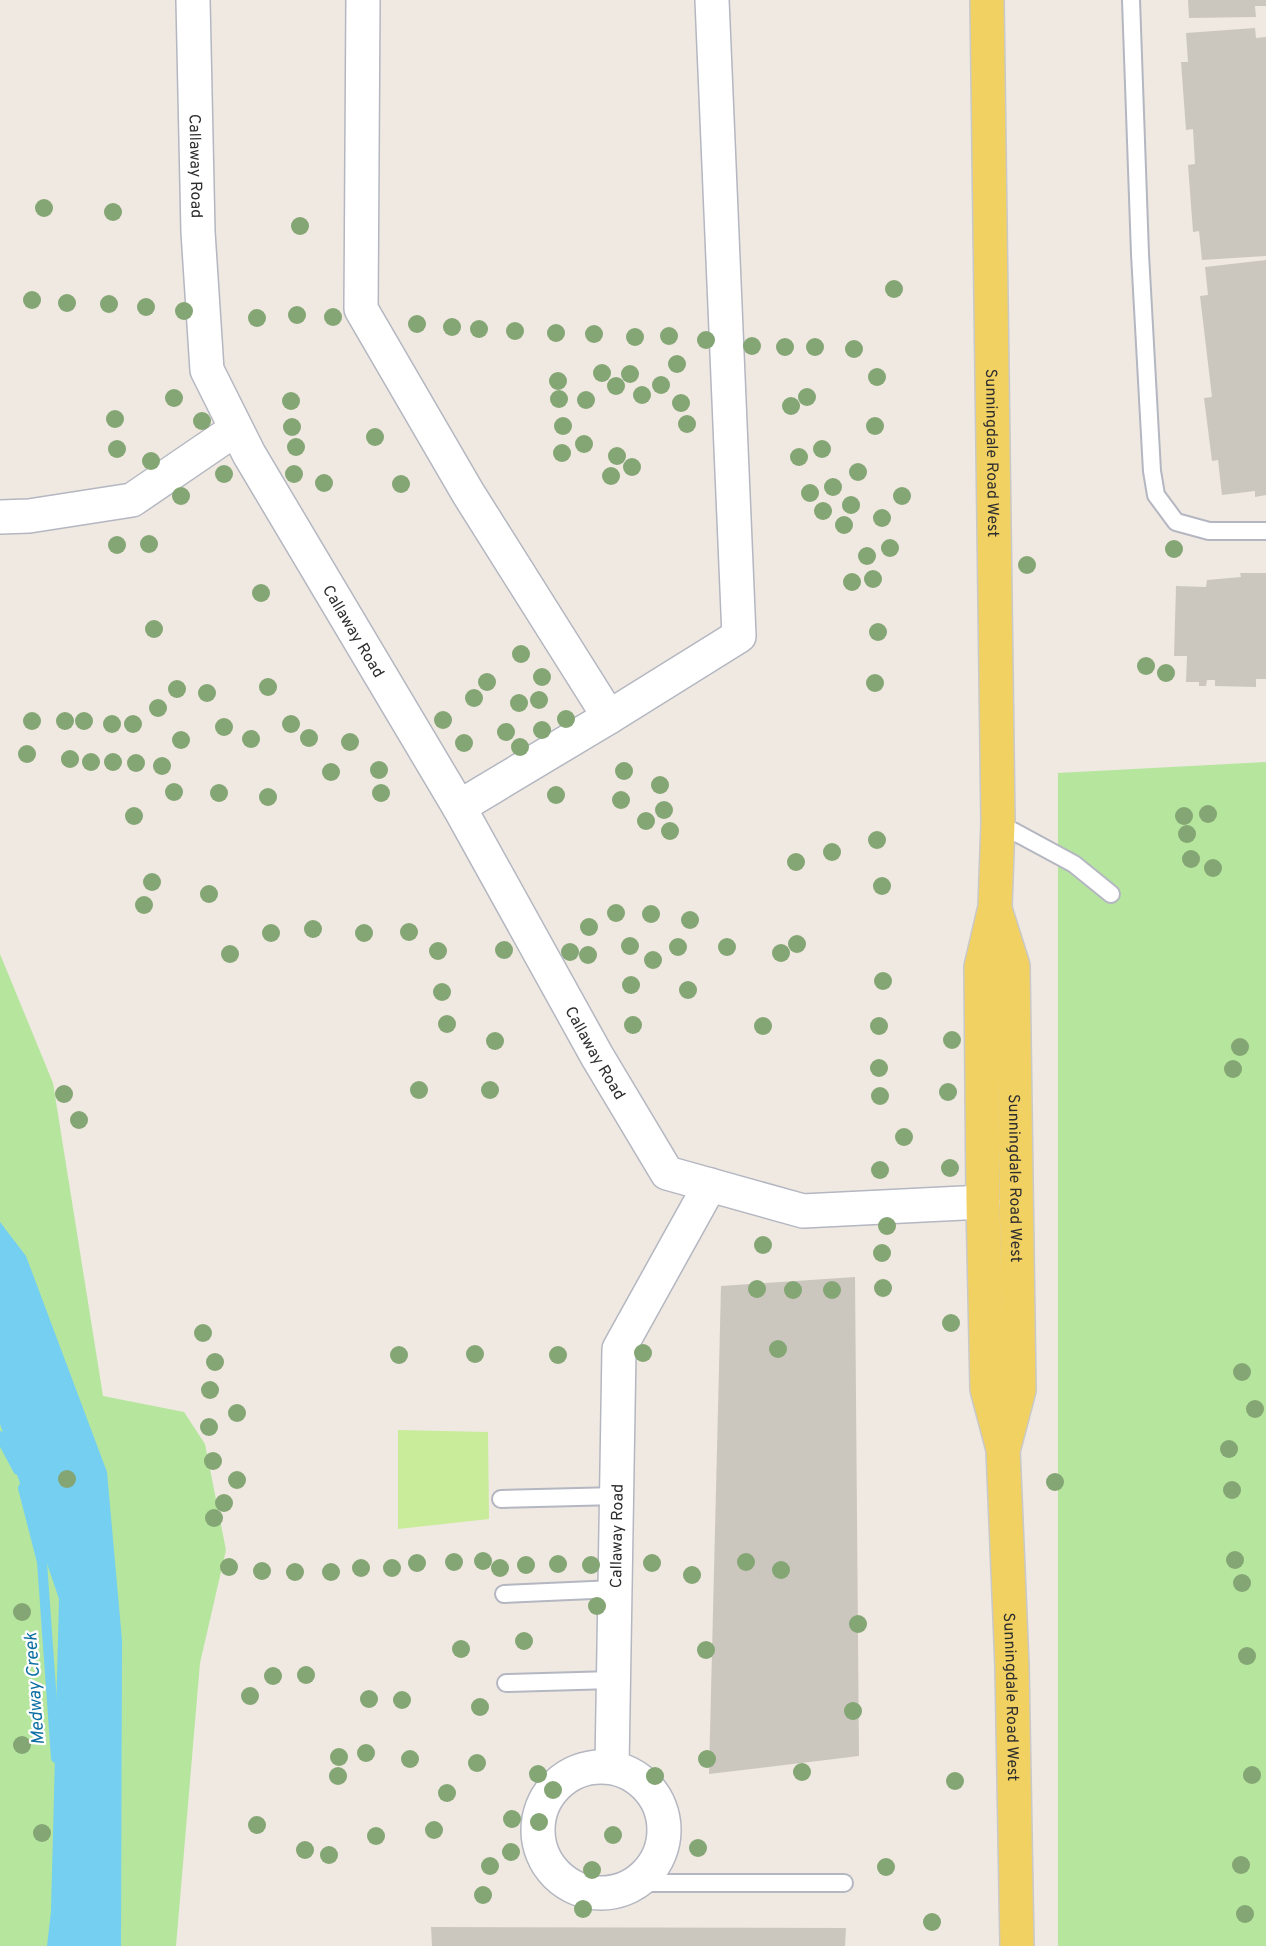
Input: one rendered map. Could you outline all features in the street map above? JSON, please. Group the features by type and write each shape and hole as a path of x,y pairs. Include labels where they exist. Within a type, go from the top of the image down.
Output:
{"main road":[{"name":"Sunningdale Road West","path":"987,0 998,823 995,907 981,967 983,1202 987,1389 1004,1449 1017,1946"},
{"name":"Sunningdale Road West","path":"995,907 1013,966 1019,1390 1004,1449"}],"street":[{"name":"Callaway Road","path":"193,0 198,232 207,370 249,454 459,807 597,1056 667,1173 803,1211 983,1202"},
{"path":"363,0 361,309 468,493 609,717"},
{"path":"459,807 739,636 712,0"},
{"path":"0,517 29,516 132,500 236,429"},
{"name":"Callaway Road","path":"612,1767 619,1349 710,1185"},
{"path":"592,1767 612,1767 632,1774 649,1788 660,1807 664,1828 661,1850 650,1869 634,1883 614,1892 593,1893 572,1886 554,1873 543,1857 538,1838 539,1818 545,1800 557,1784 573,1773 592,1767"}],"lane":[{"path":"1131,0 1140,254 1152,471 1156,495 1176,522 1209,531 1266,531"},
{"path":"998,823 1074,864 1111,894"},
{"path":"501,1499 616,1496"},
{"path":"504,1594 615,1589"},
{"path":"506,1683 613,1680"},
{"path":"634,1883 844,1883"}],"green space":[{"path":"1266,762 1266,1946 1058,1946 1058,773"},
{"path":"0,954 53,1083 103,1396 184,1412 205,1444 226,1550 200,1663 176,1946 110,1946 92,1508 0,1284"},
{"path":"0,1323 77,1510 92,1946 0,1946"},
{"path":"398,1430 488,1432 489,1519 398,1529"}],"water":[{"path":"0,1222 26,1256 107,1472 122,1640 121,1946 47,1946 51,1911 59,1599 0,1424"}],"building":[{"path":"1188,0 1266,0 1266,6 1255,6 1256,17 1189,18"},
{"path":"1255,28 1256,38 1266,37 1266,256 1202,260 1199,231 1193,232 1188,165 1195,164 1193,129 1186,130 1181,62 1188,62 1186,33"},
{"path":"1266,260 1266,495 1255,497 1255,491 1222,495 1218,460 1212,461 1204,398 1212,397 1200,296 1208,295 1205,267"},
{"path":"1240,573 1266,573 1266,679 1256,679 1256,687 1215,686 1215,680 1207,680 1206,686 1199,686 1199,682 1186,682 1187,656 1174,656 1176,586 1206,587 1207,580 1241,577"},
{"path":"855,1277 859,1756 709,1774 721,1286"},
{"path":"431,1927 846,1928 845,1946 432,1946"}],"waterway":[{"name":"Medway Creek","path":"0,1436 18,1470"},
{"name":"Medway Creek","path":"23,1488 42,1562 56,1758"}]}
